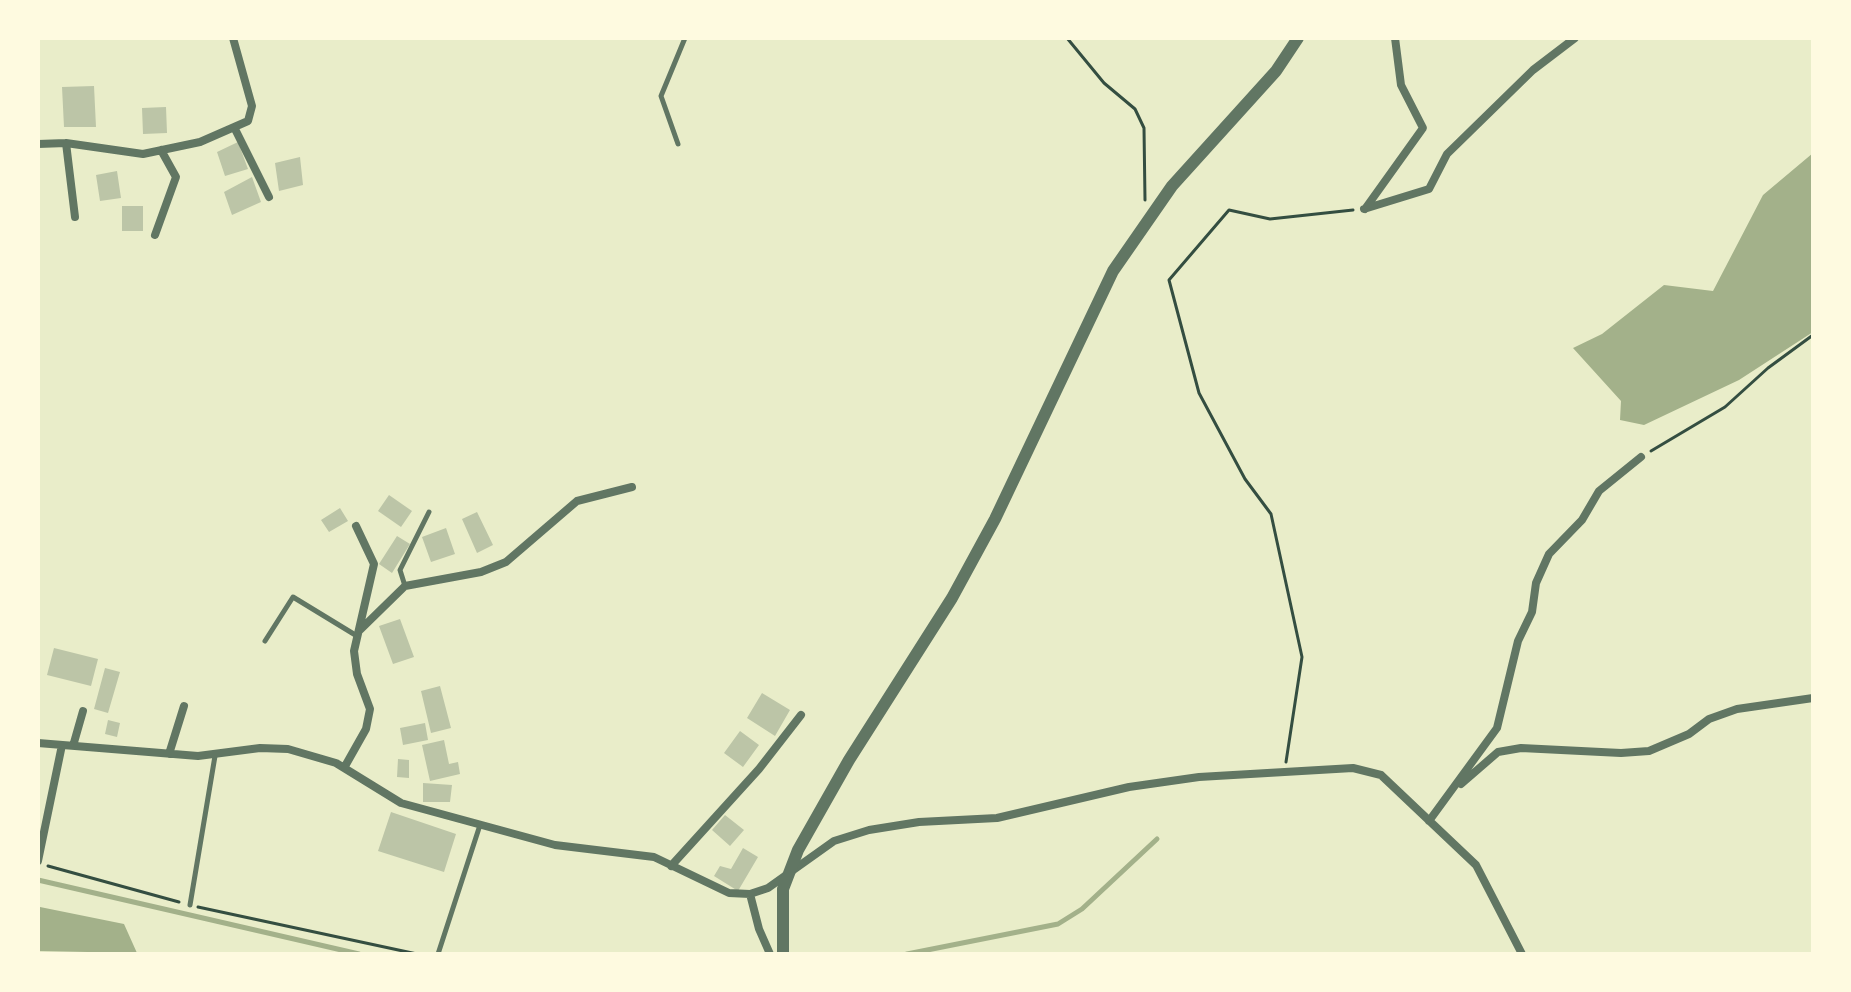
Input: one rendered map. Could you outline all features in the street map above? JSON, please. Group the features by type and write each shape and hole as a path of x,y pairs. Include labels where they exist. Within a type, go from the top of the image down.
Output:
{"street":[{"path":"38,144 66,143 143,154 200,142 248,121 252,106 233,38"},
{"path":"783,954 781,925 787,874 819,809 952,598 988,533 1113,271 1202,151 1276,71 1298,38"},
{"path":"1364,209 1423,128 1401,85 1395,38"},
{"path":"1364,209 1429,189 1447,154 1533,70 1575,38"},
{"path":"234,127 269,197"},
{"path":"66,143 75,217"},
{"path":"155,235 176,177 161,150"},
{"path":"1429,821 1497,728 1518,641 1532,612 1536,583 1549,554 1582,520 1599,491 1641,457"},
{"path":"359,633 405,586 481,572 506,562 577,501 632,487"},
{"path":"344,768 366,729 370,709 357,674 354,651 374,564 356,526"},
{"path":"1448,795 1498,752 1521,748 1621,753 1649,751 1689,734 1709,719 1737,709 1813,698"},
{"path":"169,754 184,706"},
{"path":"73,746 83,711"},
{"path":"671,866 759,769 801,715"},
{"path":"38,743 215,756 260,748 288,749 344,768 401,803 555,845 654,857 729,893 750,894 768,888 834,841 869,830 919,822 997,818 1129,787 1199,777 1353,768 1381,775 1476,865 1522,954"},
{"path":"38,862 62,745"},
{"path":"750,894 759,929 770,954"}],"lane":[{"path":"678,144 661,96 685,38"},
{"path":"405,586 400,570 429,512"},
{"path":"265,641 293,597 359,633"},
{"path":"190,905 215,756"},
{"path":"438,954 480,825"}],"path":[{"path":"1067,38 1104,83 1135,109 1144,128 1145,224"},
{"path":"1284,771 1302,657 1271,514 1238,468 1199,393 1169,280 1229,210 1270,219 1364,209"},
{"path":"1641,457 1725,407 1768,368 1813,335"},
{"path":"38,862 190,905 417,954"}],"shaded area":[{"path":"1813,153 1813,332 1739,380 1644,425 1620,420 1621,401 1573,348 1602,334 1664,285 1713,291 1763,195"},
{"path":"40,907 124,924 137,953 38,951"}],"building":[{"path":"94,86 96,127 64,127 62,87"},
{"path":"166,107 167,133 143,134 142,108"},
{"path":"238,142 248,169 225,176 217,152"},
{"path":"300,157 303,185 279,191 275,163"},
{"path":"117,171 121,198 100,201 96,175"},
{"path":"252,177 261,202 232,215 224,192"},
{"path":"122,206 143,206 143,231 122,231"},
{"path":"389,495 412,511 401,527 378,511"},
{"path":"340,508 348,521 329,532 321,520"},
{"path":"477,512 493,545 477,553 462,519"},
{"path":"446,528 455,554 431,562 422,537"},
{"path":"397,536 410,544 392,573 379,564"},
{"path":"400,619 414,657 393,664 379,626"},
{"path":"54,648 98,659 91,686 47,675"},
{"path":"105,668 120,672 108,713 94,709"},
{"path":"440,686 451,728 431,733 421,691"},
{"path":"762,693 790,710 775,736 747,718"},
{"path":"108,720 120,723 117,737 105,734"},
{"path":"425,723 428,740 403,745 400,728"},
{"path":"740,731 759,745 743,767 724,753"},
{"path":"444,740 449,764 458,762 460,774 430,781 422,745"},
{"path":"398,759 409,760 409,778 397,777"},
{"path":"423,783 452,785 450,802 423,802"},
{"path":"391,812 456,834 444,872 378,851"},
{"path":"725,815 744,830 730,846 712,830"},
{"path":"743,848 758,857 738,891 714,876 720,866 731,869"}],"waterway":[{"path":"907,954 1058,924 1082,909 1157,839"},
{"path":"38,880 359,954"}]}
